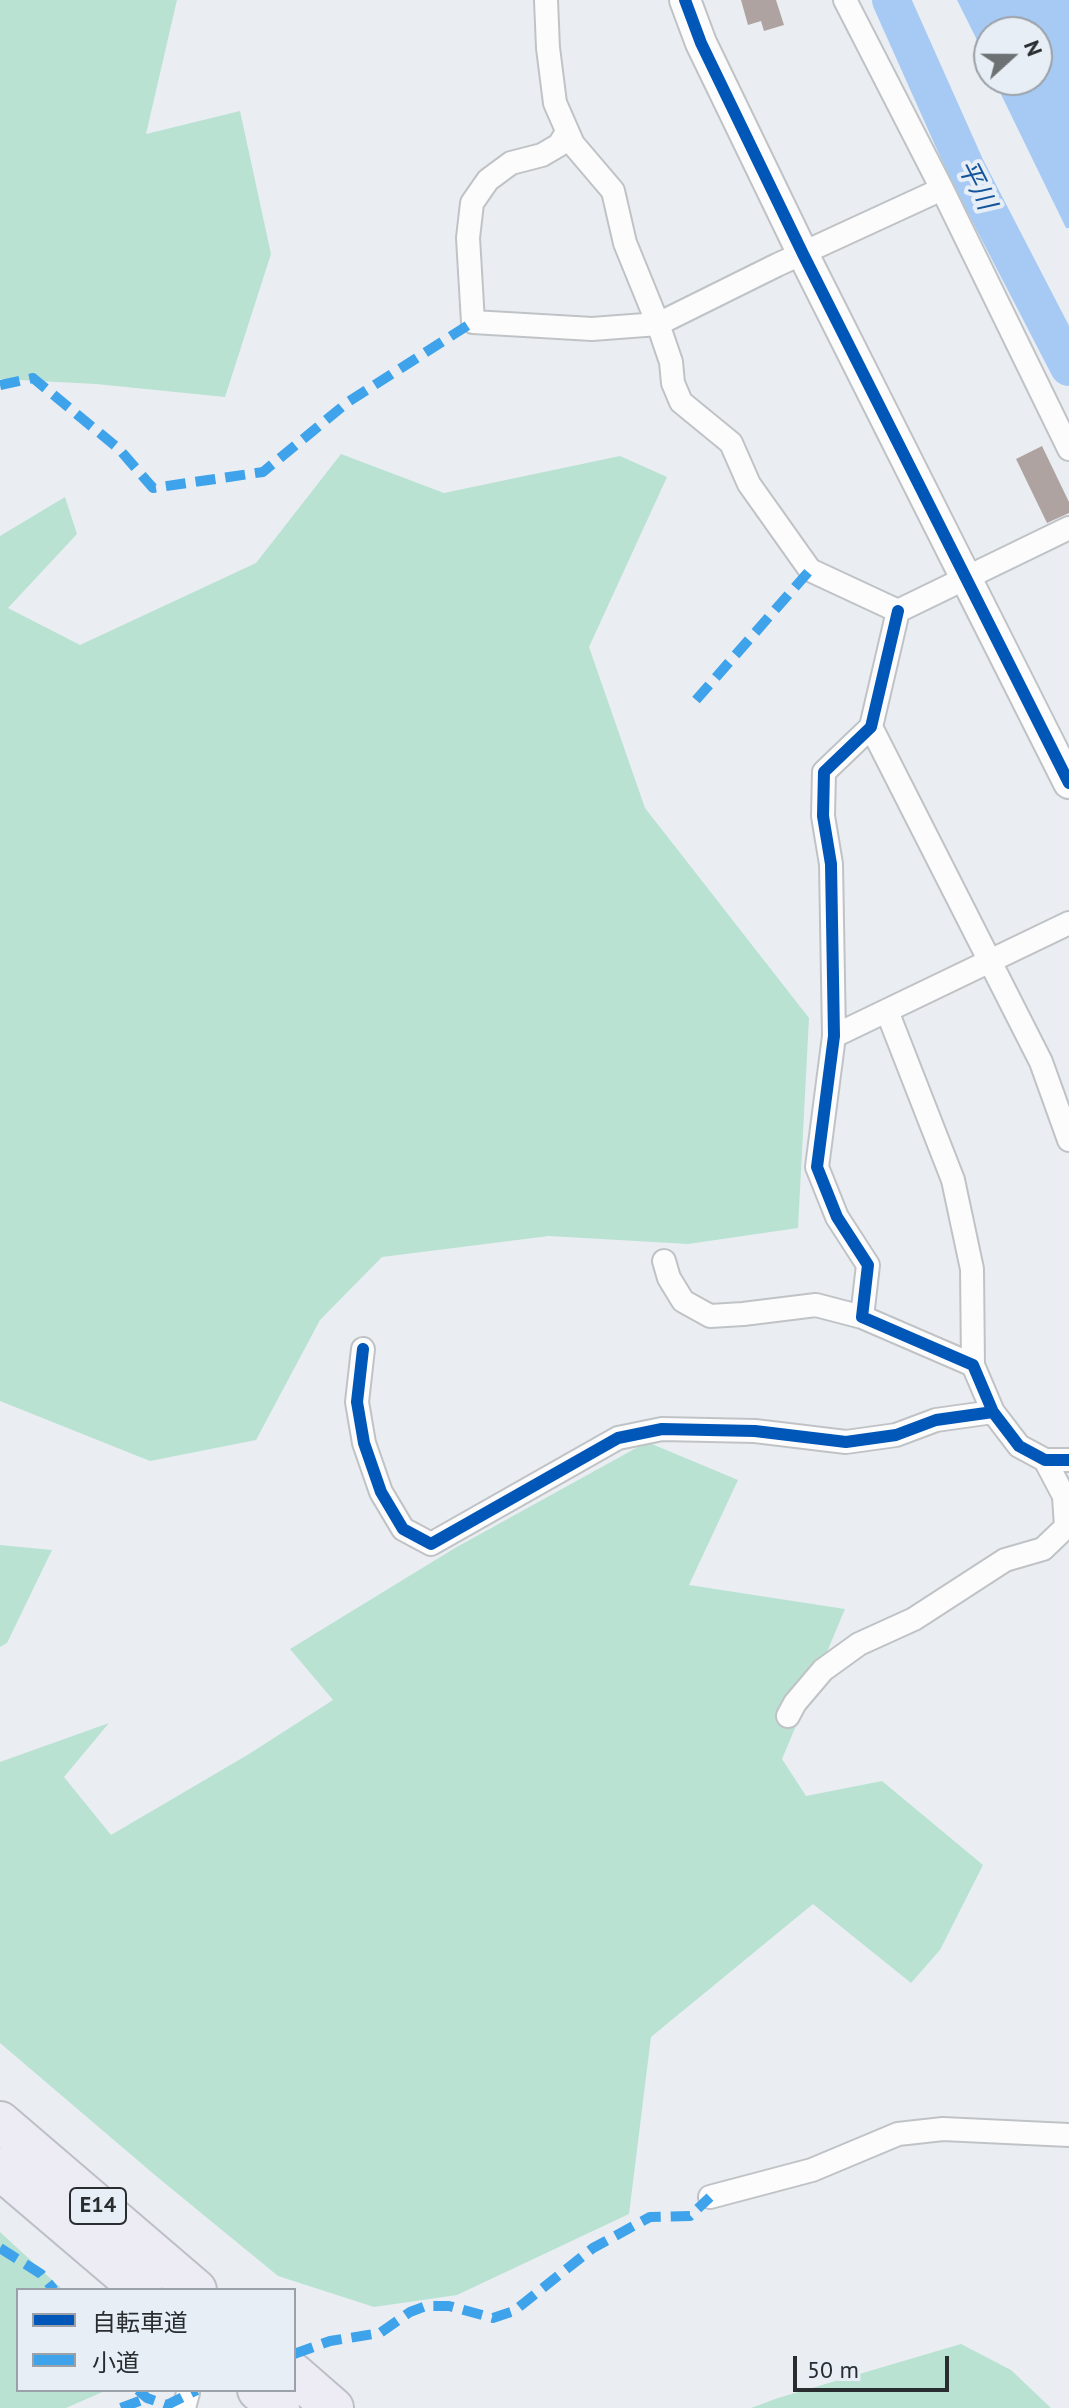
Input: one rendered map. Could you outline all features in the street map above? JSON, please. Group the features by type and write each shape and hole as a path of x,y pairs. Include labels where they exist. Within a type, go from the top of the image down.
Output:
{"highway":[{"name":"E14","path":"0,2122 194,2288"},
{"name":"E14","path":"0,2169 140,2288"},
{"path":"296,2376 333,2408"},
{"path":"260,2392 279,2408"}],"street":[{"path":"546,0 555,103 573,144 613,191 625,243 658,324 681,402 731,443 749,484 810,570 898,611"},
{"path":"685,0 701,43 803,254 1069,783"},
{"path":"845,0 942,189 1069,449"},
{"path":"567,132 559,145 542,155 511,163 488,180 472,203 468,238 473,322 592,329 658,324 942,189"},
{"path":"898,611 1069,528"},
{"path":"862,1317 868,1265 837,1217 817,1167 834,1036 831,864 823,816 824,772 871,727 898,611"},
{"path":"871,727 1041,1062 1069,1140"},
{"path":"834,1036 1069,923"},
{"path":"887,1011 953,1180 972,1269 973,1365 993,1412 1019,1446 1045,1460 1069,1460"},
{"path":"664,1261 669,1278 683,1301 710,1316 816,1305 862,1317 973,1365"},
{"path":"363,1349 357,1402 368,1455 381,1492 403,1529 431,1544 618,1438 662,1429 740,1431 846,1442 896,1435 936,1420 993,1412"},
{"path":"788,1716 823,1670 859,1644 914,1619 1005,1560 1043,1549 1066,1527 1064,1496 1045,1460"},
{"path":"710,2197 812,2170 898,2134 943,2129 1069,2135"}],"green space":[{"path":"0,0 177,0 146,134 240,111 271,254 225,397 96,384 0,379"},
{"path":"341,454 444,493 620,456 667,477 589,647 645,808 809,1018 798,1228 688,1244 549,1236 382,1257 320,1320 256,1440 150,1461 0,1401 0,536 65,497 77,534 8,608 80,645 256,563"},
{"path":"647,1442 738,1480 689,1585 845,1609 782,1759 806,1796 882,1781 983,1865 940,1950 911,1983 813,1904 651,2037 629,2214 457,2295 374,2307 278,2276 0,2043 0,1762 109,1723 64,1777 111,1835 249,1754 333,1700 290,1649 455,1548"},
{"path":"0,1545 52,1550 7,1643 0,1647"},
{"path":"0,2232 61,2288 16,2288 16,2392 102,2392 66,2408 0,2408"},
{"path":"961,2344 1011,2370 1051,2408 751,2408 778,2398"}],"water":[{"path":"957,0 1069,0 1069,228 1066,228 1002,96 1053,96 1053,16 973,16 973,32"}],"building":[{"path":"741,0 776,0 784,25 764,31 761,21 748,25"},
{"path":"1042,446 1069,502 1069,513 1047,523 1016,459"}],"waterway":[{"name":"平川","path":"891,0 966,168 1069,367"}],"marked path":[{"path":"0,385 33,378 119,449 153,488 263,472 348,402 473,322"},
{"path":"696,700 810,570"},
{"path":"296,2353 330,2341 380,2333 410,2312 426,2306 449,2306 493,2318 514,2311 593,2248 650,2217 690,2216 710,2197"},
{"path":"0,2248 41,2274 52,2288"},
{"path":"140,2392 147,2398 167,2405 193,2392"},
{"path":"121,2408 147,2398"}],"cycle path":[{"path":"685,0 701,43 803,254 1069,783"},
{"path":"898,611 871,727 824,772 823,816 831,864 834,1036 817,1167 837,1217 868,1265 862,1317 973,1365 993,1412 1019,1446 1045,1460 1069,1460"},
{"path":"363,1349 357,1402 364,1443 381,1492 403,1529 431,1544 618,1438 662,1429 755,1431 846,1442 896,1435 936,1420 993,1412"}]}
